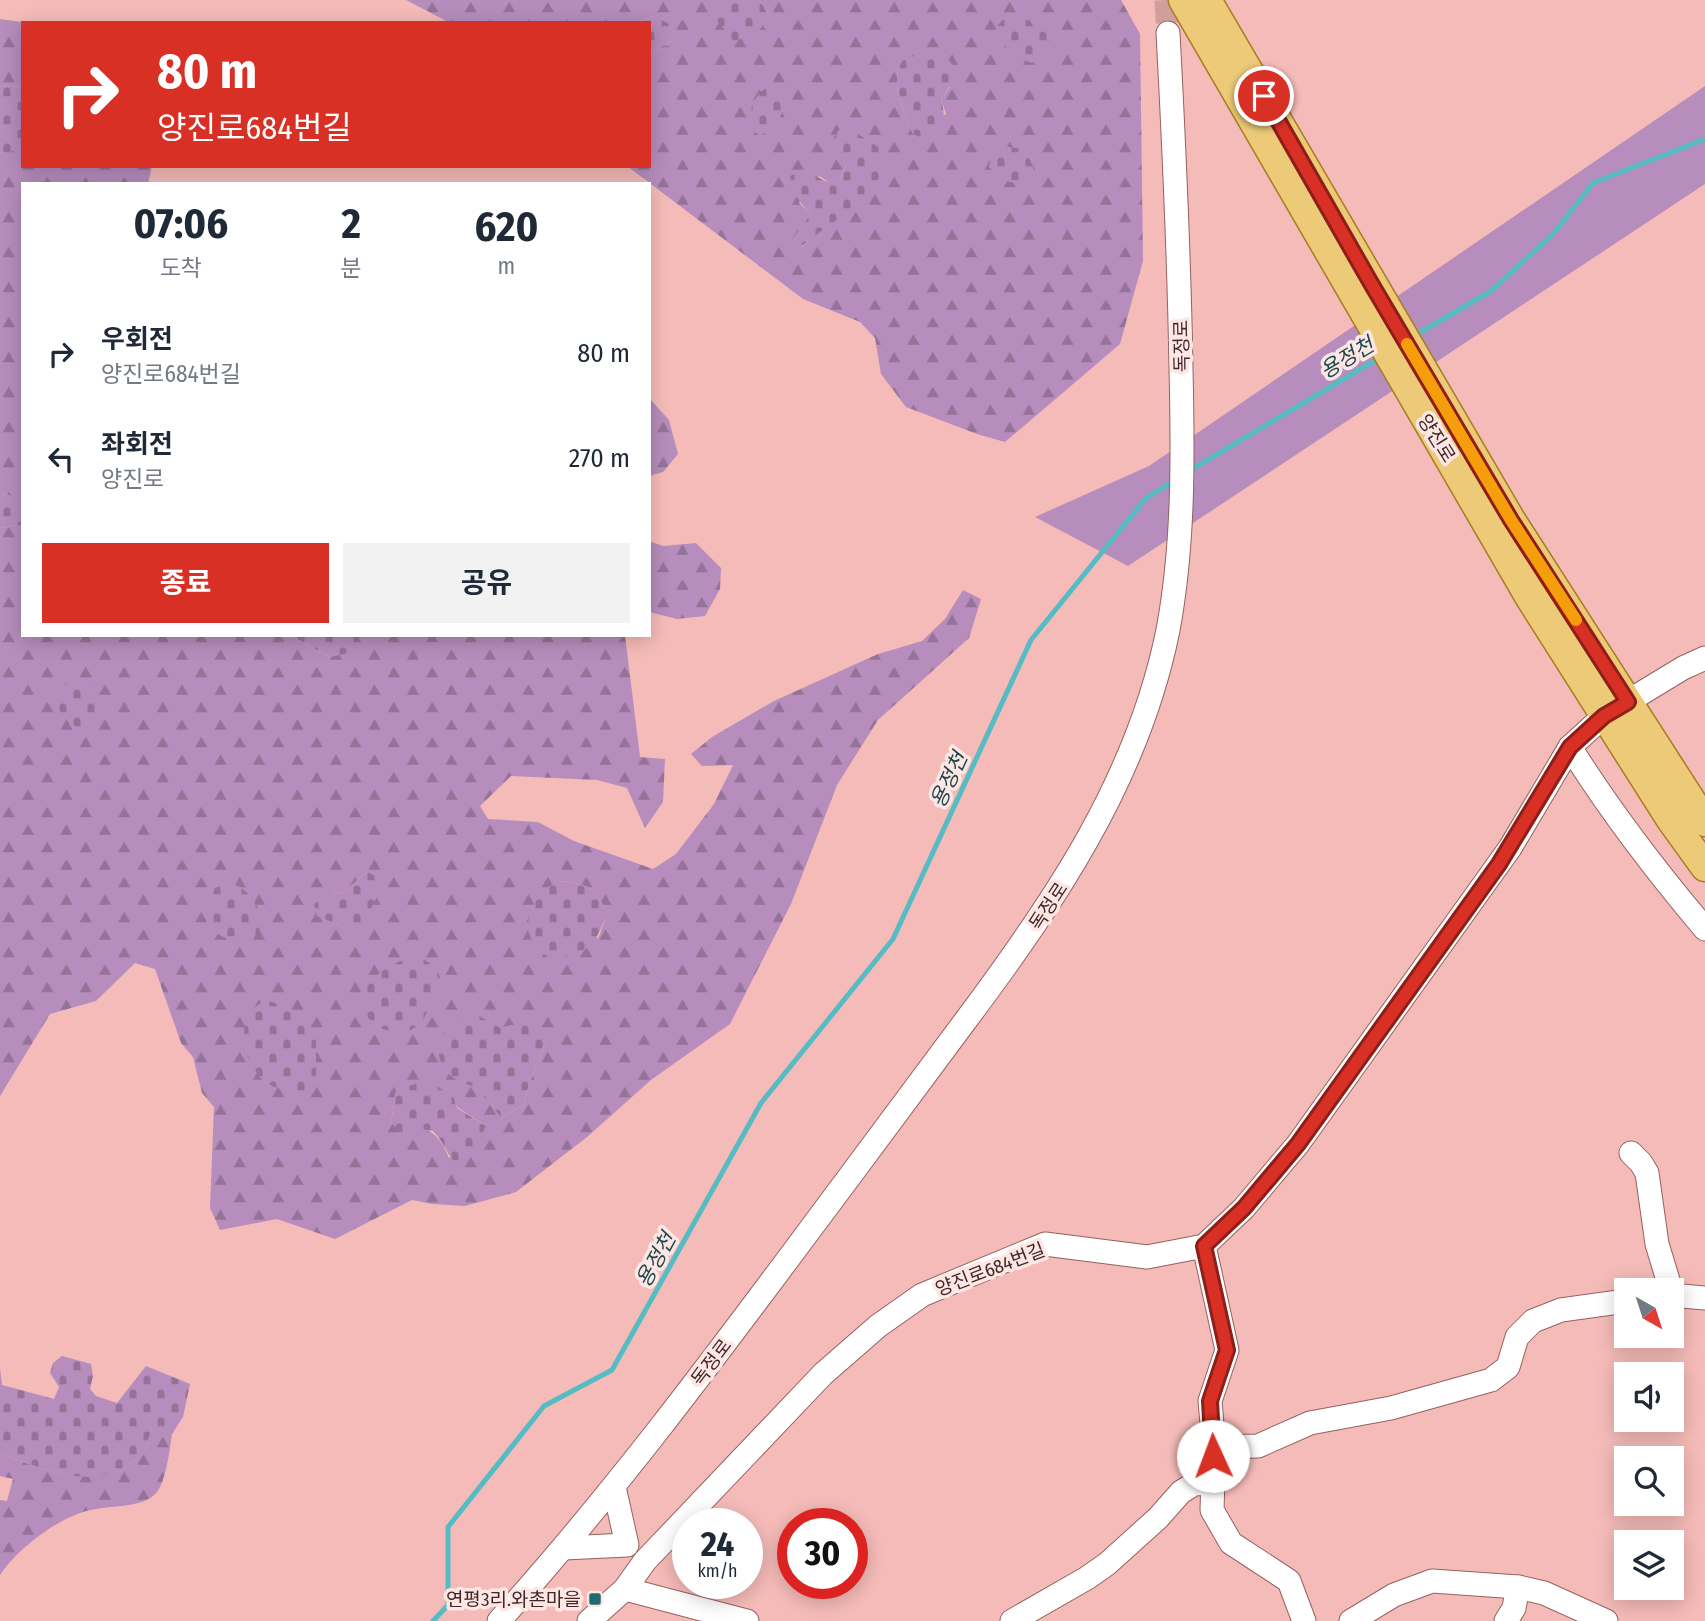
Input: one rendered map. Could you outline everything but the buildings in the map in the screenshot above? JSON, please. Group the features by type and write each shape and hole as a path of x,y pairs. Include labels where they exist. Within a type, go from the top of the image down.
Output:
{"main road":[{"name":"양진로","path":"1181,0 1363,291 1437,417 1511,520 1705,822"},
{"name":"양진로","path":"1209,3 1363,291"},
{"name":"양진로","path":"1437,417 1459,473 1530,598 1671,820 1705,867"}],"street":[{"name":"독정로","path":"499,1621 593,1514 694,1385 1021,946 1054,899 1102,815 1137,732 1161,659 1174,581 1180,513 1182,401 1177,184 1168,33"},
{"path":"1304,1621 1289,1581 1231,1543 1212,1510 1214,1447 1210,1401 1227,1350 1204,1246 1244,1208 1298,1144 1505,856 1570,747 1604,716 1683,668 1705,658"},
{"path":"1570,747 1599,793 1705,929"},
{"path":"1631,1153 1647,1173 1657,1244 1667,1278"},
{"name":"양진로684번길","path":"589,1621 625,1589 645,1561 823,1374 878,1326 922,1295 1045,1244 1147,1257 1204,1246"},
{"path":"1684,1295 1705,1298"},
{"path":"1214,1447 1258,1446 1310,1423 1391,1408 1491,1380 1508,1367 1517,1337 1533,1321 1561,1310 1614,1303"},
{"path":"1012,1621 1107,1564 1158,1518 1181,1492 1194,1484 1213,1483"},
{"path":"614,1486 627,1545"},
{"path":"593,1514 645,1561"},
{"path":"564,1548 627,1545"},
{"path":"1351,1621 1394,1595 1432,1581 1518,1587 1544,1593 1606,1621"},
{"path":"1506,1621 1514,1608 1518,1587"},
{"path":"625,1589 747,1621"}],"green space":[{"path":"406,0 718,0 715,2 768,15 760,0 1121,0 1140,34 1143,261 1120,344 1005,442 906,407 881,374 875,338 860,322 803,299 630,168 651,168 651,54 667,46 674,35 654,16 640,21 446,21","holes":["902,61 950,87 941,99 946,114 913,134 897,89 898,70","833,139 877,147 887,153 814,236 801,247 804,225 811,214 799,203 819,176 832,184 839,183 846,166"]},
{"path":"760,0 768,15 762,27 755,33 734,41 718,22 715,2"},
{"path":"1019,15 1046,33 1054,45 1050,56 1032,63 1005,46 997,27 1002,20"},
{"path":"654,16 671,25 674,35 667,46 651,54 651,21 640,21"},
{"path":"0,19 21,22 21,87 0,85"},
{"path":"919,54 943,57 952,64 957,76 941,99 944,118 938,137 928,140 913,134 897,88 898,70 902,61"},
{"path":"773,82 784,89 787,101 776,126 760,136 751,129 752,107 757,97"},
{"path":"0,85 21,87 21,150 0,153"},
{"path":"1705,86 1705,184 1128,566 1035,517 1149,466"},
{"path":"839,130 858,135 887,153 879,178 858,204 800,247 790,242 811,214 797,197 790,176 805,173 839,183 846,166 832,140"},
{"path":"1004,146 1021,149 1030,160 1034,171 1027,181 1006,181 989,167 991,156"},
{"path":"21,149 21,168 152,168 148,182 21,182 21,505 9,495 0,494 0,153"},
{"path":"651,400 669,420 678,454 663,472 651,475"},
{"path":"0,494 9,495 21,504 21,525 0,528"},
{"path":"21,524 21,637 294,637 330,657 360,640 358,637 625,637 640,757 665,759 663,802 645,828 627,788 597,780 511,776 480,806 488,819 538,822 574,841 653,869 676,854 714,804 733,765 702,766 691,754 712,737 774,701 878,654 922,641 945,619 963,590 981,599 969,638 878,720 837,785 791,904 730,1024 651,1080 587,1137 516,1192 465,1206 412,1200 335,1239 277,1219 220,1230 210,1208 214,1107 202,1093 193,1057 181,1043 155,969 135,963 96,1001 50,1014 0,1096 0,528","holes":["367,872 337,925 331,894 344,892","560,881 590,888 599,898 607,914 598,939","548,1036 529,1084 524,1105 501,1118 473,1086","316,1048 316,1085 246,1055","396,1091 454,1098 457,1107 486,1126 449,1158 439,1139 427,1130 391,1123"]},
{"path":"651,542 663,546 696,543 721,568 720,589 705,616 677,619 651,612"},
{"path":"294,637 358,637 360,640 353,652 330,657"},
{"path":"73,677 93,686 104,708 92,723 77,728 61,714 55,693"},
{"path":"367,872 379,878 382,886 367,917 353,930 317,916 314,904 331,894 344,892"},
{"path":"560,881 590,888 607,914 593,942 587,948 581,952 550,959 533,944 526,924 532,907 544,889"},
{"path":"232,883 248,893 263,919 257,935 229,939 206,924 207,906 215,888"},
{"path":"418,956 436,967 442,983 421,1024 402,1035 379,1028 362,1012 361,994 386,969"},
{"path":"265,1000 282,1005 316,1033 316,1085 308,1094 268,1084 257,1074 248,1058 244,1040 247,1013"},
{"path":"474,1013 500,1028 525,1025 548,1036 529,1084 524,1105 501,1118 476,1089 447,1072 439,1056 439,1044 450,1026"},
{"path":"417,1083 434,1084 454,1098 457,1108 486,1126 462,1168 433,1131 419,1129 404,1135 391,1123 396,1091"},
{"path":"62,1356 91,1364 93,1376 90,1389 96,1396 117,1403 146,1366 190,1384 183,1417 172,1434 152,1426 145,1452 121,1471 90,1477 61,1475 0,1454 0,1368 2,1385 54,1399 59,1387 50,1373 53,1363"},
{"path":"152,1425 172,1434 165,1473 157,1492 135,1504 91,1510 66,1519 28,1545 0,1575 0,1500 7,1501 13,1479 0,1476 0,1454 61,1475 121,1471 145,1452"}],"waterway":[{"name":"용정천","path":"1414,336 1491,291 1554,233 1593,183 1705,139"},
{"name":"용정천","path":"1189,471 1379,358"},
{"name":"용정천","path":"433,1621 448,1605 448,1527 544,1406 612,1370 761,1103 893,939 1031,640 1146,498 1175,480"}],"tunnel":[{"path":"1166,0 1168,33"}],"slow traffic":[{"path":"1407,344 1511,520 1576,620"}],"place":[{"name":"연평3리.와촌마을","path":"595,1599"}],"route":[{"path":"1213,1456 1210,1401 1227,1350 1204,1246 1244,1208 1298,1144 1510,848 1570,747 1604,716 1628,702 1511,520 1264,96"}]}
